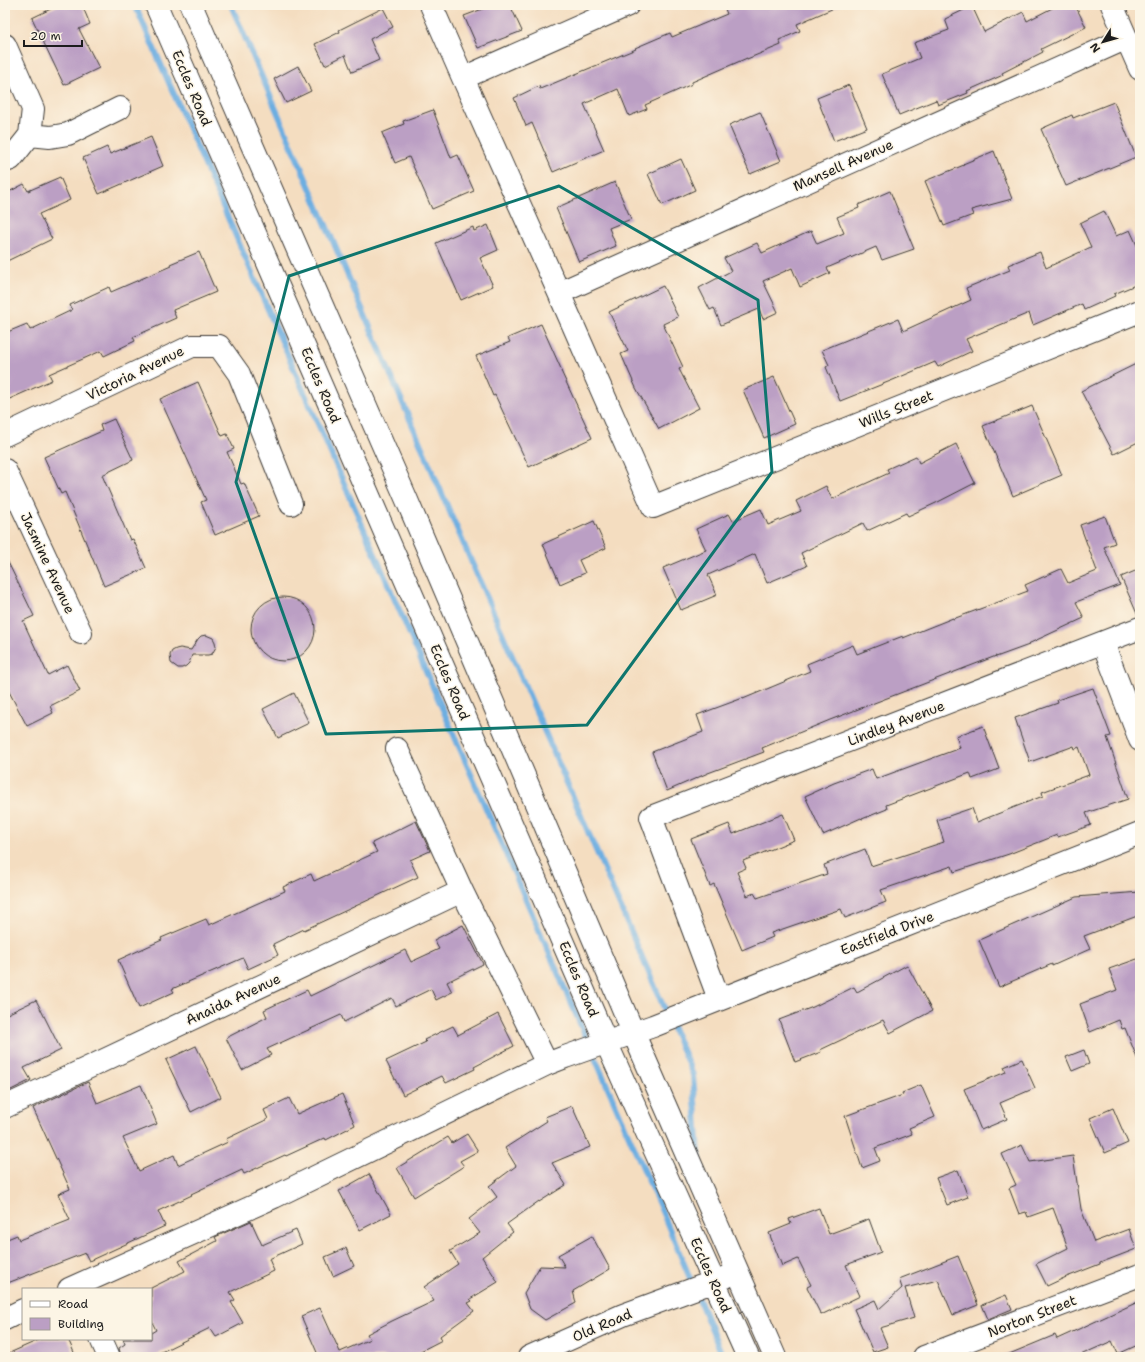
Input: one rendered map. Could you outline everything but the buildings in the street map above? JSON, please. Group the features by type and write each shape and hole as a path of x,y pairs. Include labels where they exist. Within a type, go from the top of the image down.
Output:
{"street":[{"name":"Eccles Road","path":"156,5 602,1044 708,1284 748,1357"},
{"name":"Eccles Road","path":"191,5 406,498 643,1029 737,1273 775,1357"},
{"path":"432,5 559,293"},
{"path":"463,78 628,5"},
{"path":"1112,5 1140,69"},
{"name":"Mansell Avenue","path":"559,293 1127,38"},
{"path":"5,45 33,109 30,135 11,158 5,161"},
{"path":"30,135 50,137 68,134 120,108"},
{"name":"Wills Street","path":"559,293 653,507 1140,311"},
{"name":"Victoria Avenue","path":"5,435 192,346 219,346 239,374 291,504"},
{"name":"Jasmine Avenue","path":"5,470 81,633"},
{"name":"Lindley Avenue","path":"719,999 651,817 1140,628"},
{"path":"1103,643 1140,740"},
{"path":"397,749 462,891 556,1060"},
{"name":"Eastfield Drive","path":"74,1288 274,1197 556,1060 692,1010 1140,833"},
{"name":"Anaida Avenue","path":"5,1107 462,891"},
{"name":"Old Road","path":"529,1357 623,1315 737,1273"},
{"name":"Norton Street","path":"924,1357 1140,1276"},
{"path":"5,1319 22,1310"},
{"path":"101,1340 109,1357"}],"highlighted area":[{"path":"559,186 758,300 772,472 587,725 326,734 236,482 289,276"}],"waterway":[{"path":"135,5 661,1209 723,1357"},
{"path":"231,5 693,1075 700,1166"}]}
